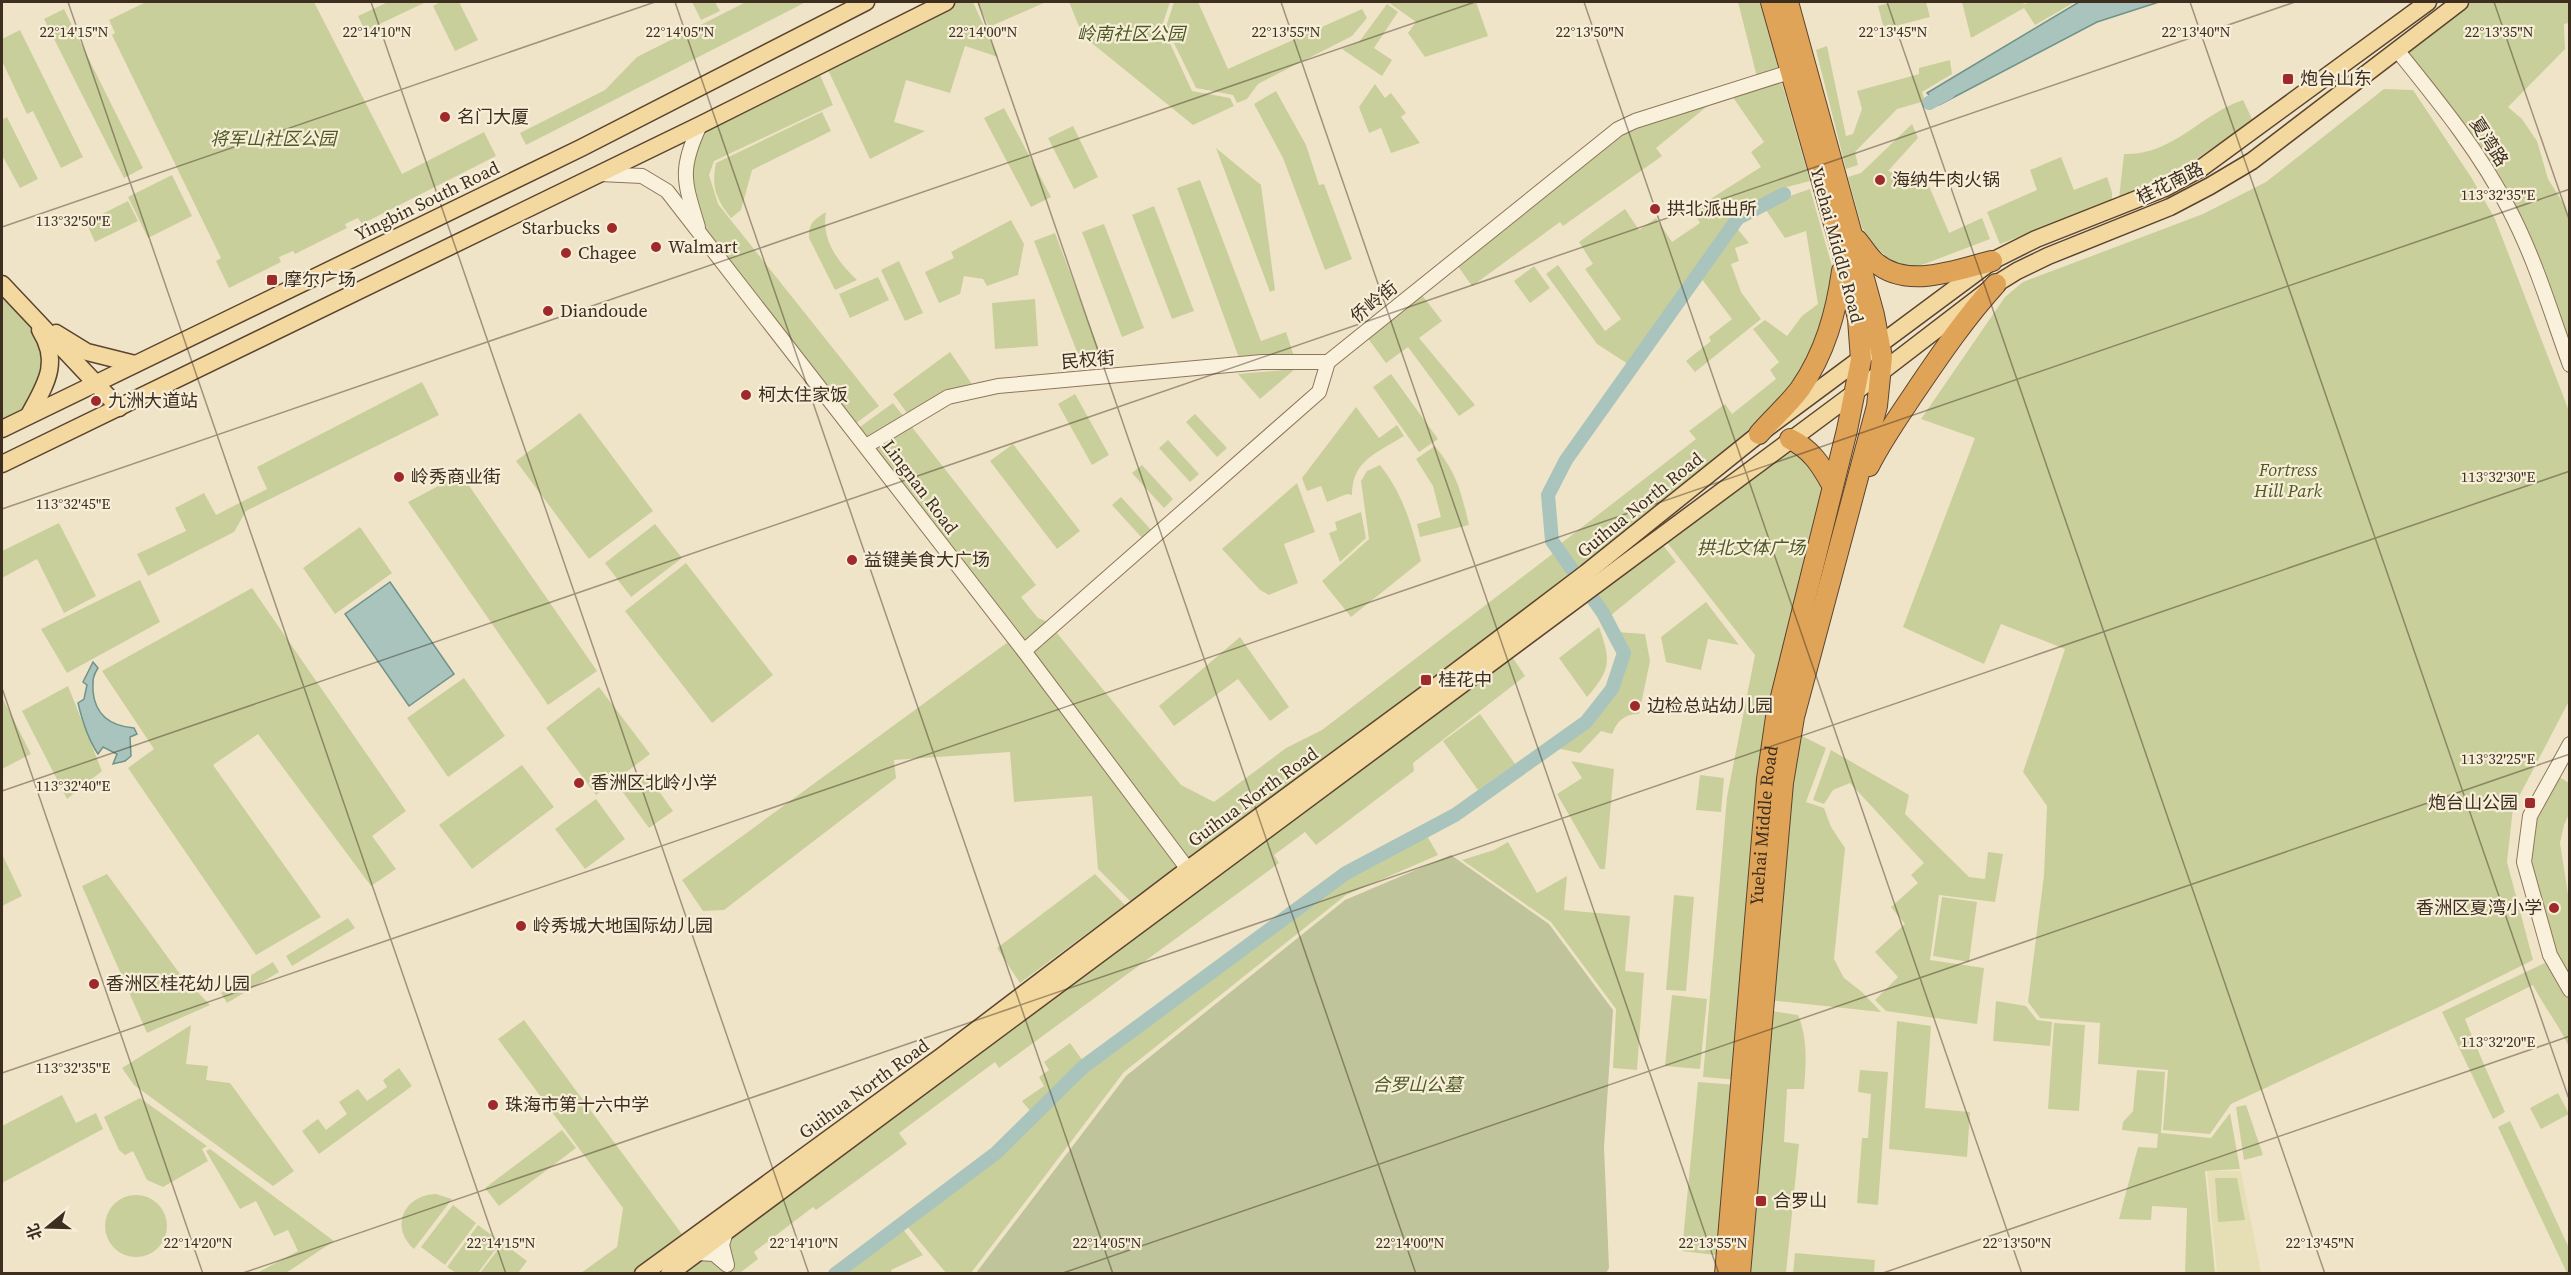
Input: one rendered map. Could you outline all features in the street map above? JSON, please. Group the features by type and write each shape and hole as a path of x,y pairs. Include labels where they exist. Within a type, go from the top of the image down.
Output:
{"highway":[{"name":"Yuehai Middle Road","path":"1740,1274 1783,783 1794,717 1877,406 1881,373 1881,345 1853,237 1799,69 1771,2"},
{"name":"Yuehai Middle Road","path":"1725,1274 1767,779 1776,717 1847,430 1861,360 1858,319 1799,69 1788,2"},
{"path":"1853,237 1875,261 1889,271 1919,277 1992,261"},
{"path":"1759,434 1800,389 1819,353 1833,321 1844,259"},
{"path":"1848,509 1879,445 1974,309 1996,284"},
{"path":"1790,439 1803,446 1815,457 1832,485"}],"main road":[{"name":"Yingbin South Road","path":"2,429 667,105 866,2"},
{"path":"2,464 700,125 946,2"},
{"name":"桂花南路","path":"1881,345 1992,261 2036,239 2165,188 2200,169 2428,2"},
{"name":"桂花南路","path":"1881,373 1996,284 2048,256 2170,207 2252,161 2460,2"},
{"path":"2,284 31,317 97,382 119,408"},
{"path":"31,317 87,352 135,364"},
{"path":"29,415 49,376 48,344 31,317"},
{"name":"Guihua North Road","path":"643,1274 1192,875 1573,592 1759,434 1881,345"},
{"name":"Guihua North Road","path":"1591,578 1881,373"},
{"name":"Guihua North Road","path":"669,1274 1192,875"}],"street":[{"name":"夏湾路","path":"2397,50 2451,117 2487,170 2511,212 2538,273 2570,365"},
{"name":"侨岭街","path":"1328,362 1618,129 1635,121 1799,69"},
{"path":"700,125 688,151 684,184 701,234"},
{"name":"Lingnan Road","path":"595,174 642,176 667,191 1024,651 1192,875"},
{"name":"民权街","path":"866,446 948,397 998,386 1262,362 1328,362"},
{"path":"1024,651 1319,392 1328,362"},
{"path":"2570,744 2530,816 2524,862 2550,955 2570,990"},
{"path":"726,1232 722,1245 730,1269"},
{"path":"697,1253 714,1254 730,1269"}],"shaded area":[{"path":"2207,1171 2241,1171 2261,1273 2217,1273"}],"green space":[{"name":"将军山社区公园","path":"146,2 314,2 402,174 484,132 496,156 362,224 358,218 345,224 347,228 295,254 293,251 279,257 281,262 229,288 216,261 221,258 112,35 115,33 109,20"},
{"path":"388,2 426,2 365,31 358,16"},
{"path":"441,2 459,2 478,40 455,51 433,6"},
{"path":"692,2 715,2 720,11 701,20"},
{"path":"746,2 806,2 526,145 520,133 605,90 637,57"},
{"path":"955,2 973,2 998,57 965,46 950,93 906,80 894,122 925,131 870,159 828,70"},
{"path":"977,2 1046,2 989,27"},
{"name":"岭南社区公园","path":"1069,2 1170,2 1162,26 1192,91 1230,98 1234,106 1193,125 1083,36"},
{"path":"1174,2 1198,2 1228,69 1362,9 1367,18 1352,36 1258,84 1247,99 1237,103 1233,95 1196,88 1166,27"},
{"path":"1388,2 1476,2 1488,36 1425,57 1408,33 1416,22"},
{"path":"1738,2 1761,2 1779,71 1757,77"},
{"path":"1893,2 1926,2 1930,17 1884,29 1878,6"},
{"path":"1962,2 2026,4 2027,2 2075,2 2035,25 2024,8 1971,38"},
{"path":"2472,2 2569,2 2569,23 2564,24 2565,49 2508,107 2522,119 2537,141 2548,179 2565,206 2569,222 2569,340 2534,250 2490,164 2454,110 2405,54"},
{"path":"1387,4 1398,12 1374,48 1392,60 1382,76 1342,49 1359,42"},
{"path":"64,9 143,168 124,178 44,19"},
{"path":"20,30 83,157 61,168 33,111 27,114 2,61 2,39"},
{"path":"1827,46 1846,136 1853,134 1862,109 1857,91 1919,74 1919,68 1950,60 1952,74 1922,92 1925,101 1897,109 1855,152 1858,165 1846,169 1816,50"},
{"path":"820,75 833,105 714,161 709,175 718,204 879,406 855,424 705,232 691,184 691,170 703,128"},
{"path":"1781,80 1810,181 1787,187 1735,212 1628,364 1597,344 1546,274 1558,265 1605,331 1621,319 1585,269 1593,264 1579,242 1625,209 1639,230 1656,218 1672,242 1700,223 1694,213 1715,196 1761,167 1751,152 1764,142 1732,96"},
{"path":"1375,84 1385,98 1391,93 1406,113 1401,117 1420,143 1391,153 1381,128 1369,133 1359,107"},
{"name":"Fortress Hill Park","path":"2384,89 2413,90 2471,177 2495,219 2569,411 2569,701 2513,808 2507,862 2533,960 2437,1008 2231,1104 2210,1134 2163,1130 2168,1070 2098,1064 2100,1023 2040,1018 2028,1002 2044,875 2047,806 2023,772 2065,649 2001,624 1984,664 1903,627 1975,438 1921,419 2005,297 2023,282 2203,214 2266,182"},
{"path":"1276,91 1306,145 1319,185 1324,184 1352,259 1325,270 1283,158 1254,104"},
{"path":"2243,100 2253,121 2193,161 2119,198 2124,154 2141,153 2157,148 2186,133 2228,106"},
{"path":"1710,104 1656,148 1662,156 1563,226 1560,222 1472,286 1457,265 1620,136 1637,126"},
{"path":"1004,108 1051,197 1031,207 984,118"},
{"path":"822,112 831,131 752,170 741,210 731,218 716,192 714,179 716,163"},
{"path":"7,117 38,179 20,188 2,155 2,120"},
{"path":"1912,124 1918,138 1888,171 1929,186 1949,233 1982,218 1990,239 1914,268 1895,264 1876,247 1862,228 1848,177 1861,173"},
{"path":"1073,126 1098,177 1074,189 1048,138"},
{"path":"1216,148 1261,185 1275,290 1270,292"},
{"path":"2061,157 2074,190 2107,177 2112,192 2112,201 2000,244 1987,212 2037,190 2030,170"},
{"path":"172,175 192,216 148,238 128,197"},
{"path":"1200,180 1261,341 1286,332 1294,356 1239,358 1177,188"},
{"path":"1810,189 1832,266 1833,305 1797,386 1755,431 1580,572 1559,545 1696,439 1689,431 1725,404 1732,414 1776,379 1770,370 1779,362 1753,329 1765,320 1787,336 1802,316 1818,304 1806,231 1785,238 1766,210 1784,198"},
{"path":"128,201 138,221 95,242 86,222"},
{"path":"1154,206 1194,311 1172,319 1132,215"},
{"path":"826,212 826,232 832,250 857,280 835,290 809,238 813,222"},
{"path":"1011,220 1024,244 1018,275 987,286 983,279 964,276 960,294 939,303 925,272 954,258 951,252"},
{"path":"1104,224 1144,328 1122,337 1082,232"},
{"path":"1736,227 1749,243 1735,248 1739,261 1731,264 1741,292 1761,319 1695,372 1686,361 1711,341 1709,337 1732,319 1701,278"},
{"path":"1055,233 1104,363 1084,370 1034,241"},
{"path":"899,261 923,313 905,321 881,270"},
{"path":"1534,266 1550,288 1530,303 1514,281"},
{"path":"878,277 889,300 850,318 839,294"},
{"path":"2,285 30,317 49,376 28,415 2,428"},
{"path":"1422,295 1442,321 1419,338 1475,405 1459,416 1408,347 1386,363 1367,337"},
{"path":"1035,299 1038,346 995,349 992,303"},
{"path":"950,352 974,387 907,413 893,394"},
{"path":"1295,369 1260,399 1238,374"},
{"path":"1391,374 1438,439 1419,452 1373,387"},
{"path":"422,382 439,415 246,511 234,532 148,576 137,554 186,531 175,508 204,493 216,515 267,489 257,467"},
{"path":"1075,394 1109,455 1092,465 1058,404"},
{"path":"893,403 1036,585 1021,597 1038,618 1048,622 1181,785 1214,802 1286,748 1322,730 1555,552 1573,578 1188,863 857,429"},
{"path":"1356,407 1379,438 1397,425 1404,436 1361,465 1353,483 1352,495 1347,494 1327,502 1321,486 1307,491 1302,478"},
{"path":"580,413 653,511 589,559 516,461"},
{"path":"1195,414 1227,448 1217,457 1186,422"},
{"path":"1168,440 1199,474 1190,482 1159,448"},
{"name":"拱北文体广场","path":"1790,441 1831,485 1739,1080 1703,1077 1727,797 1755,655 1662,536"},
{"path":"1013,444 1080,531 1057,549 990,461"},
{"path":"1435,446 1457,483 1469,525 1420,537 1417,524 1441,517 1433,486 1416,459"},
{"path":"1142,465 1173,499 1164,508 1132,473"},
{"path":"1380,465 1401,499 1421,561 1351,617 1322,581 1369,539 1361,481 1367,471"},
{"path":"461,474 597,671 548,705 408,502"},
{"path":"1297,483 1315,532 1284,544 1298,583 1269,595 1260,590 1222,549"},
{"path":"1121,497 1152,531 1143,539 1112,505"},
{"path":"1361,512 1366,538 1340,562 1329,533 1337,530 1335,522"},
{"path":"59,523 96,596 64,613 37,559 2,578 2,551"},
{"path":"655,524 682,558 631,597 605,563"},
{"path":"360,527 392,573 335,614 303,568"},
{"path":"1660,541 1676,562 1610,616 1593,591"},
{"path":"686,563 773,675 712,723 625,611"},
{"path":"140,580 160,622 67,673 41,629"},
{"path":"252,588 406,811 372,836 396,869 371,886 258,734 213,765 321,917 256,955 128,768 154,749 102,671"},
{"path":"1706,602 1739,645 1708,639 1701,670 1666,662 1661,637"},
{"path":"1599,627 1606,648 1605,672 1587,697 1559,658"},
{"path":"1617,632 1645,634 1650,661 1639,714 1629,715 1622,719 1612,734 1601,731 1580,753 1556,748 1587,725 1615,690 1627,653"},
{"path":"1240,637 1289,707 1270,721 1238,679 1174,726 1159,706"},
{"path":"1008,642 1177,866 1131,902 1098,869 1092,796 1014,802 1010,752 894,760 896,778 724,910 703,911 682,880"},
{"path":"1509,652 1525,676 1413,763 1414,771 1316,845 1305,832 1274,855 1279,863 999,1068 995,1062 899,1133 907,1144 816,1210 813,1207 754,1252 758,1259 740,1273 674,1274"},
{"path":"464,678 505,736 448,777 407,718"},
{"path":"68,686 102,771 67,799 22,711"},
{"path":"599,687 650,754 596,795 546,728"},
{"path":"2,697 31,754 2,769"},
{"path":"1480,714 1515,764 1478,790 1443,741"},
{"path":"1796,733 1826,748 1806,802 1824,808 1831,827 1845,848 1834,959 1844,978 1862,992 1881,1012 1769,1000"},
{"path":"1831,750 1909,795 1905,814 1969,877 1985,879 1988,852 2003,854 1995,902 1939,895 1930,960 1984,968 1977,1024 1886,1011 1875,1000 1898,977 1875,952 1905,924 1891,907 1918,883 1911,875 1924,863 1850,783 1833,790 1824,804 1813,800"},
{"path":"1571,761 1614,769 1605,869 1600,869 1557,794 1582,778"},
{"path":"522,765 554,807 472,869 439,825"},
{"path":"646,773 673,811 649,828 622,791"},
{"path":"1700,775 1724,778 1721,812 1696,810"},
{"name":"香洲区夏湾小学","path":"2558,776 2569,783 2569,814 2560,843 2570,907 2569,984 2553,954 2528,854 2534,817"},
{"path":"596,799 625,839 585,869 555,829"},
{"path":"1426,834 1438,855 1346,895 1124,1072 971,1273 946,1273 905,1224 995,1157 1082,1069 1348,873"},
{"path":"1508,842 1537,893 1567,876 1564,910 1630,916 1625,971 1644,973 1637,1070 1613,1068 1616,1009 1551,922 1462,860 1494,850"},
{"name":"合罗山公墓","path":"1451,855 1549,924 1613,1010 1604,1147 1609,1268 1606,1273 976,1273 1126,1076 1345,900"},
{"path":"2,857 22,896 2,906"},
{"path":"107,874 180,974 210,1005 147,1033 82,886"},
{"path":"1095,874 1125,905 1020,983 997,948"},
{"path":"1674,895 1694,897 1686,991 1666,990"},
{"path":"1942,897 1977,902 1969,962 1933,956"},
{"path":"348,918 355,928 292,966 286,956"},
{"path":"2549,961 2569,999 2569,1047 2533,985 2465,1019 2505,1112 2493,1119 2442,1012"},
{"path":"273,962 279,972 227,1003 221,993"},
{"path":"1672,995 1707,999 1700,1069 1665,1066"},
{"path":"1996,1001 2026,1006 2037,1020 2052,1022 2050,1046 1993,1041"},
{"path":"1766,1010 1798,1015 1805,1042 1804,1089 1787,1089 1784,1142 1799,1144 1786,1273 1743,1274"},
{"path":"524,1020 684,1237 635,1273 581,1273 617,1247 623,1208 498,1039"},
{"path":"1897,1021 1931,1026 1925,1108 1970,1112 1967,1157 1889,1149"},
{"path":"2054,1023 2085,1025 2079,1111 2048,1109"},
{"path":"191,1025 186,1064 208,1066 206,1080 230,1083 294,1171 273,1186 134,1085 122,1068"},
{"path":"1070,1043 1083,1061 1031,1112 1022,1101 1044,1086 1039,1077 1049,1070 1044,1062"},
{"path":"399,1068 412,1086 319,1154 302,1131 318,1119 326,1130 347,1114 339,1102 358,1089 367,1101 387,1087 383,1080"},
{"path":"1860,1070 1888,1072 1878,1205 1857,1203 1862,1138 1868,1138 1871,1094 1858,1092"},
{"path":"2137,1070 2165,1072 2161,1133 2211,1138 2230,1113 2240,1169 2205,1171 2215,1273 2185,1273 2187,1208 2152,1206 2151,1220 2119,1219 2138,1147 2157,1148 2158,1134 2122,1130 2123,1122 2133,1111"},
{"path":"1698,1082 1738,1085 1723,1256 1682,1251"},
{"path":"2558,1093 2569,1114 2541,1129 2530,1108"},
{"path":"62,1095 76,1123 96,1113 103,1129 2,1183 2,1126"},
{"path":"140,1098 207,1146 202,1149 208,1161 163,1187 147,1180 133,1151 125,1155 119,1150 104,1117"},
{"path":"2246,1105 2263,1155 2244,1160 2236,1107"},
{"path":"2510,1121 2569,1248 2569,1273 2498,1127"},
{"path":"562,1130 576,1148 499,1206 485,1188"},
{"path":"210,1149 334,1241 286,1273 257,1273 298,1251 288,1230 274,1236 256,1201 240,1209 206,1151"},
{"path":"2215,1178 2237,1178 2245,1220 2218,1222"},
{"path":"436,1194 452,1199 414,1249 402,1231 404,1214 408,1206 416,1200"},
{"path":"136,1195 148,1197 158,1204 165,1214 167,1226 165,1238 158,1248 148,1255 136,1257 124,1255 114,1248 107,1238 105,1226 107,1214 114,1204 124,1197"},
{"path":"453,1205 476,1223 445,1265 421,1247"},
{"path":"478,1225 501,1242 478,1273 456,1273 447,1267"},
{"path":"902,1228 923,1255 891,1270 892,1273 842,1273"},
{"path":"503,1243 527,1261 518,1273 480,1273"},
{"path":"1795,1253 1875,1260 1874,1273 1793,1273"}],"water":[{"path":"2079,2 2159,2 2097,22 1939,105 1927,93"},
{"path":"390,582 454,674 409,706 345,614"},
{"path":"93,662 98,668 93,682 97,707 111,722 134,728 137,734 130,737 131,756 125,761 113,764 117,754 103,747 98,754 83,723 78,703 84,699 87,685 83,682"}],"waterway":[{"path":"1929,103 1949,92"},
{"path":"835,1274 996,1153 1083,1067 1346,873 1455,815 1586,722 1612,689 1624,653 1603,613 1552,541 1548,495 1566,460 1738,218 1784,194"}],"place":[{"name":"炮台山东","path":"2288,79"},
{"name":"名门大厦","path":"445,117"},
{"name":"海纳牛肉火锅","path":"1880,180"},
{"name":"拱北派出所","path":"1655,209"},
{"name":"Starbucks","path":"612,228"},
{"name":"Walmart","path":"656,247"},
{"name":"Chagee","path":"566,253"},
{"name":"摩尔广场","path":"272,280"},
{"name":"Diandoude","path":"548,311"},
{"name":"柯太住家饭","path":"746,395"},
{"name":"九洲大道站","path":"96,401"},
{"name":"岭秀商业街","path":"399,477"},
{"name":"益键美食大广场","path":"852,560"},
{"name":"桂花中","path":"1426,680"},
{"name":"边检总站幼儿园","path":"1635,706"},
{"name":"香洲区北岭小学","path":"579,783"},
{"name":"炮台山公园","path":"2530,803"},
{"name":"香洲区夏湾小学","path":"2554,908"},
{"name":"岭秀城大地国际幼儿园","path":"521,926"},
{"name":"香洲区桂花幼儿园","path":"94,984"},
{"name":"珠海市第十六中学","path":"493,1105"},
{"name":"合罗山","path":"1761,1201"}]}
